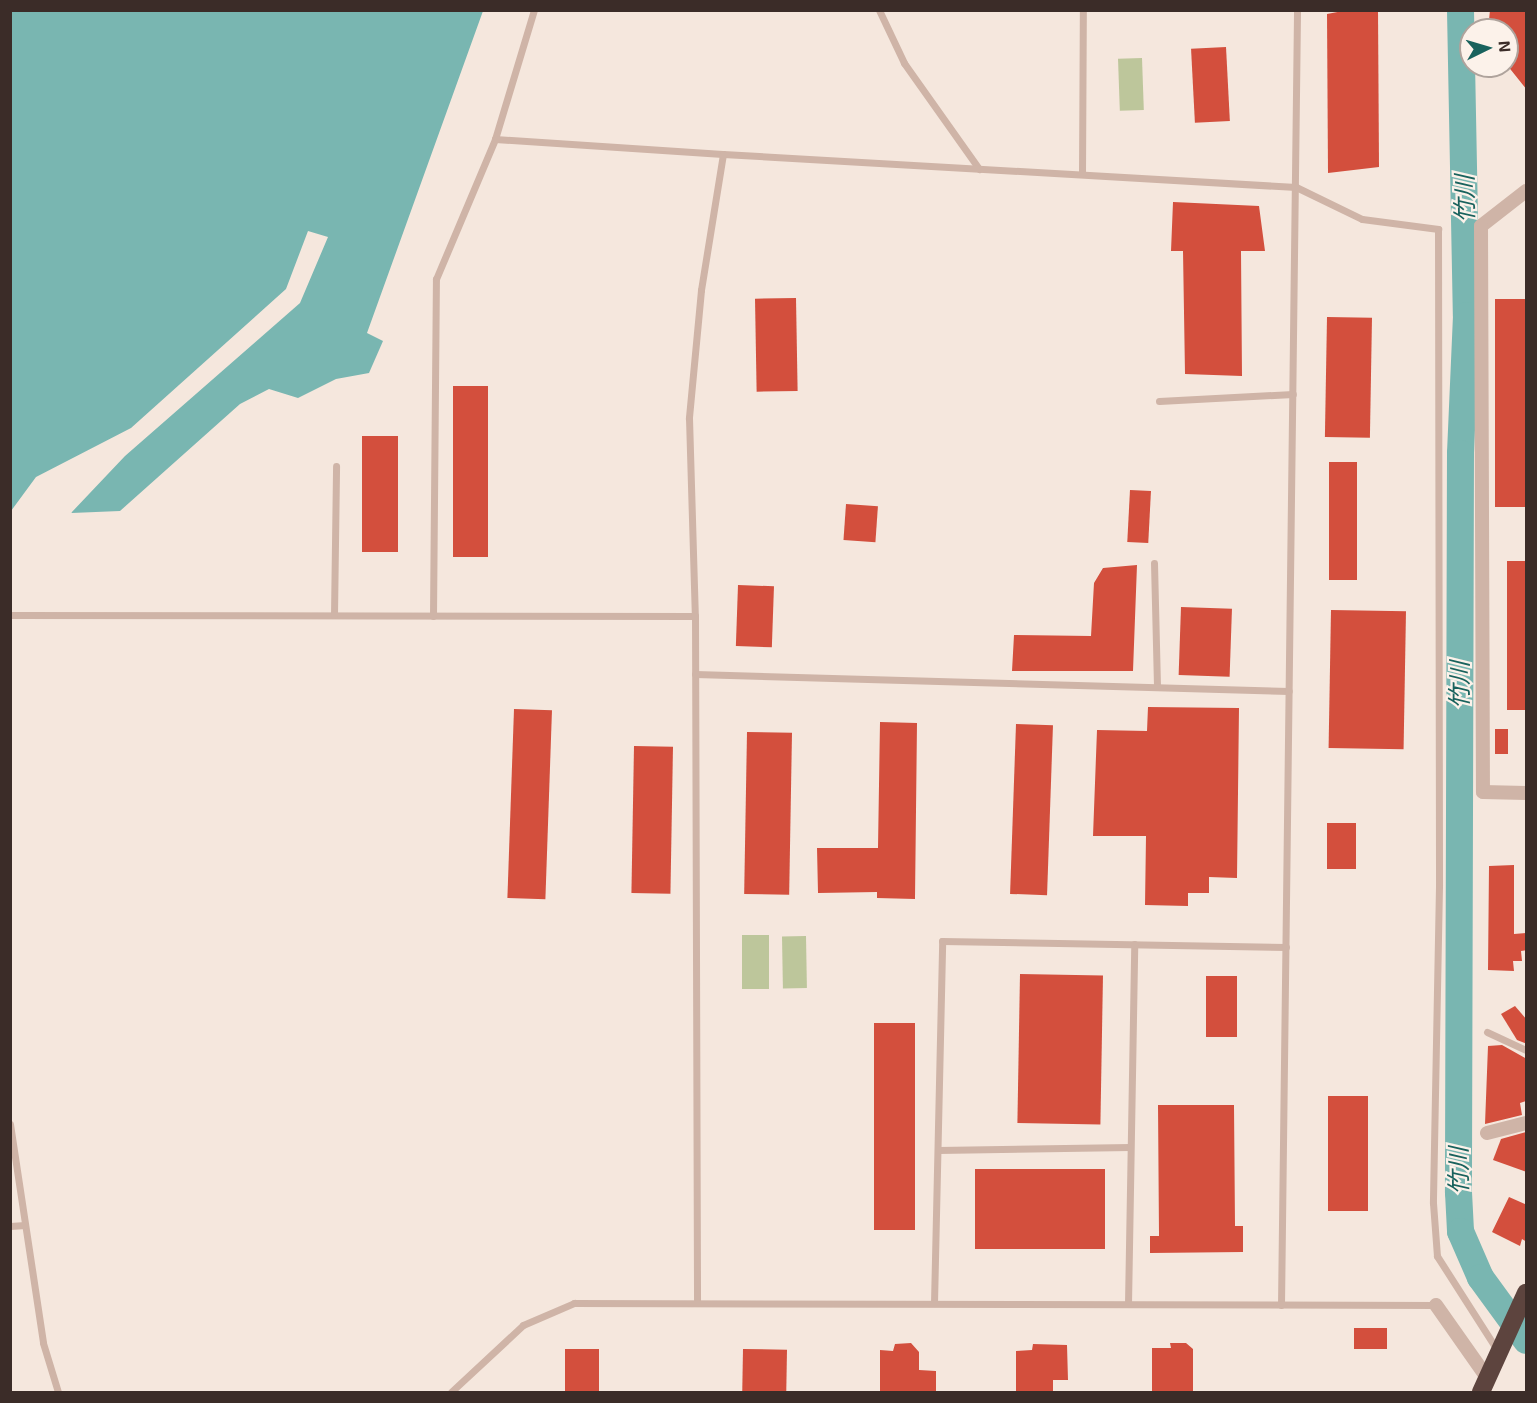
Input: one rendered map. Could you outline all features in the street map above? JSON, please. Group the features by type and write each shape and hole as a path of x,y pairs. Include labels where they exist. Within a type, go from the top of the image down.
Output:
{"highway":[{"path":"1484,1386 1524,1299"}],"street":[{"path":"1527,191 1481,226 1481,250 1483,792 1527,793"},
{"path":"1487,1133 1526,1121"},
{"path":"1436,1305 1484,1386"}],"lane":[{"path":"433,616 436,279 495,139 534,10"},
{"path":"879,10 904,63 979,169"},
{"path":"1082,174 1083,10"},
{"path":"1281,1305 1298,10"},
{"path":"495,139 1296,187 1362,219 1438,230 1439,886 1432,1203 1437,1256 1502,1345"},
{"path":"697,1302 695,616 689,418 701,290 723,154"},
{"path":"1160,401 1293,394"},
{"path":"334,615 336,466"},
{"path":"1154,563 1157,687"},
{"path":"10,615 695,616"},
{"path":"695,674 1289,691"},
{"path":"934,1303 942,941 1286,947"},
{"path":"1128,1304 1134,944"},
{"path":"1487,1032 1527,1050"},
{"path":"10,1124 43,1343 58,1392"},
{"path":"938,1150 1130,1147"},
{"path":"10,1226 25,1225"},
{"path":"451,1392 523,1325 547,1311 574,1302 1436,1305"}],"green space":[{"path":"1142,58 1144,110 1120,111 1118,59"},
{"path":"742,935 769,935 769,989 742,989"},
{"path":"782,936 806,936 807,988 783,988"}],"water":[{"path":"11,10 483,11 367,333 383,341 369,373 336,379 298,398 269,389 240,404 120,511 71,513 125,456 300,303 328,237 308,231 286,289 131,428 36,477 11,511"}],"building":[{"path":"1348,10 1378,10 1379,167 1328,173 1327,14"},
{"path":"1490,10 1527,10 1527,90 1517,78 1519,18 1489,18"},
{"path":"1226,47 1230,121 1195,123 1191,49"},
{"path":"1173,202 1259,206 1265,251 1241,251 1242,376 1185,374 1183,251 1171,251"},
{"path":"796,298 798,391 757,392 755,299"},
{"path":"1495,299 1526,299 1526,507 1495,507"},
{"path":"1327,317 1372,318 1370,438 1325,437"},
{"path":"453,386 488,386 488,557 453,557"},
{"path":"362,436 398,436 398,552 362,552"},
{"path":"1329,462 1357,462 1357,580 1329,580"},
{"path":"1130,490 1151,491 1148,543 1127,542"},
{"path":"846,504 878,506 875,542 843,540"},
{"path":"1507,561 1526,561 1526,710 1507,710"},
{"path":"1137,565 1133,671 1012,671 1014,635 1091,636 1094,583 1103,568"},
{"path":"738,585 774,586 772,647 736,646"},
{"path":"1181,607 1232,609 1230,677 1179,675"},
{"path":"1331,610 1406,611 1404,749 1329,748"},
{"path":"1148,707 1239,708 1237,878 1209,877 1209,893 1188,893 1188,906 1145,905 1146,836 1093,836 1097,730 1147,731"},
{"path":"514,709 552,710 545,899 507,898"},
{"path":"880,722 917,723 915,899 877,898 877,892 818,893 817,848 878,848"},
{"path":"1016,724 1053,725 1047,895 1010,894"},
{"path":"1495,729 1508,729 1508,754 1495,754"},
{"path":"747,732 792,733 789,895 744,894"},
{"path":"634,746 673,747 670,894 631,893"},
{"path":"1327,823 1356,823 1356,869 1327,869"},
{"path":"1514,865 1514,934 1527,933 1527,950 1521,951 1522,961 1513,961 1514,971 1488,970 1489,866"},
{"path":"1020,974 1103,975 1100,1124 1017,1123"},
{"path":"1206,976 1237,976 1237,1037 1206,1037"},
{"path":"1515,1006 1527,1020 1527,1044 1517,1040 1501,1014"},
{"path":"874,1023 915,1023 915,1230 874,1230"},
{"path":"1502,1045 1527,1059 1526,1101 1520,1103 1522,1115 1485,1124 1488,1046"},
{"path":"1328,1096 1368,1096 1368,1211 1328,1211"},
{"path":"1158,1105 1234,1105 1235,1226 1243,1226 1243,1252 1150,1253 1150,1236 1159,1236"},
{"path":"1526,1132 1527,1172 1493,1160 1501,1139"},
{"path":"975,1169 1105,1169 1105,1249 975,1249"},
{"path":"1509,1197 1527,1205 1527,1242 1522,1239 1520,1246 1492,1232"},
{"path":"1354,1328 1387,1328 1387,1349 1354,1349"},
{"path":"911,1343 919,1352 919,1370 936,1371 936,1392 880,1392 880,1350 893,1351 895,1344"},
{"path":"1170,1343 1186,1343 1193,1349 1193,1392 1152,1392 1152,1348 1171,1348"},
{"path":"1033,1344 1067,1345 1068,1380 1053,1380 1053,1392 1016,1392 1016,1351 1032,1350"},
{"path":"565,1349 599,1349 599,1392 565,1392"},
{"path":"743,1349 787,1350 786,1392 742,1392"}],"waterway":[{"name":"竹川","path":"1460,10 1466,315 1460,453 1458,1192 1460,1231 1480,1277 1526,1340"}]}
